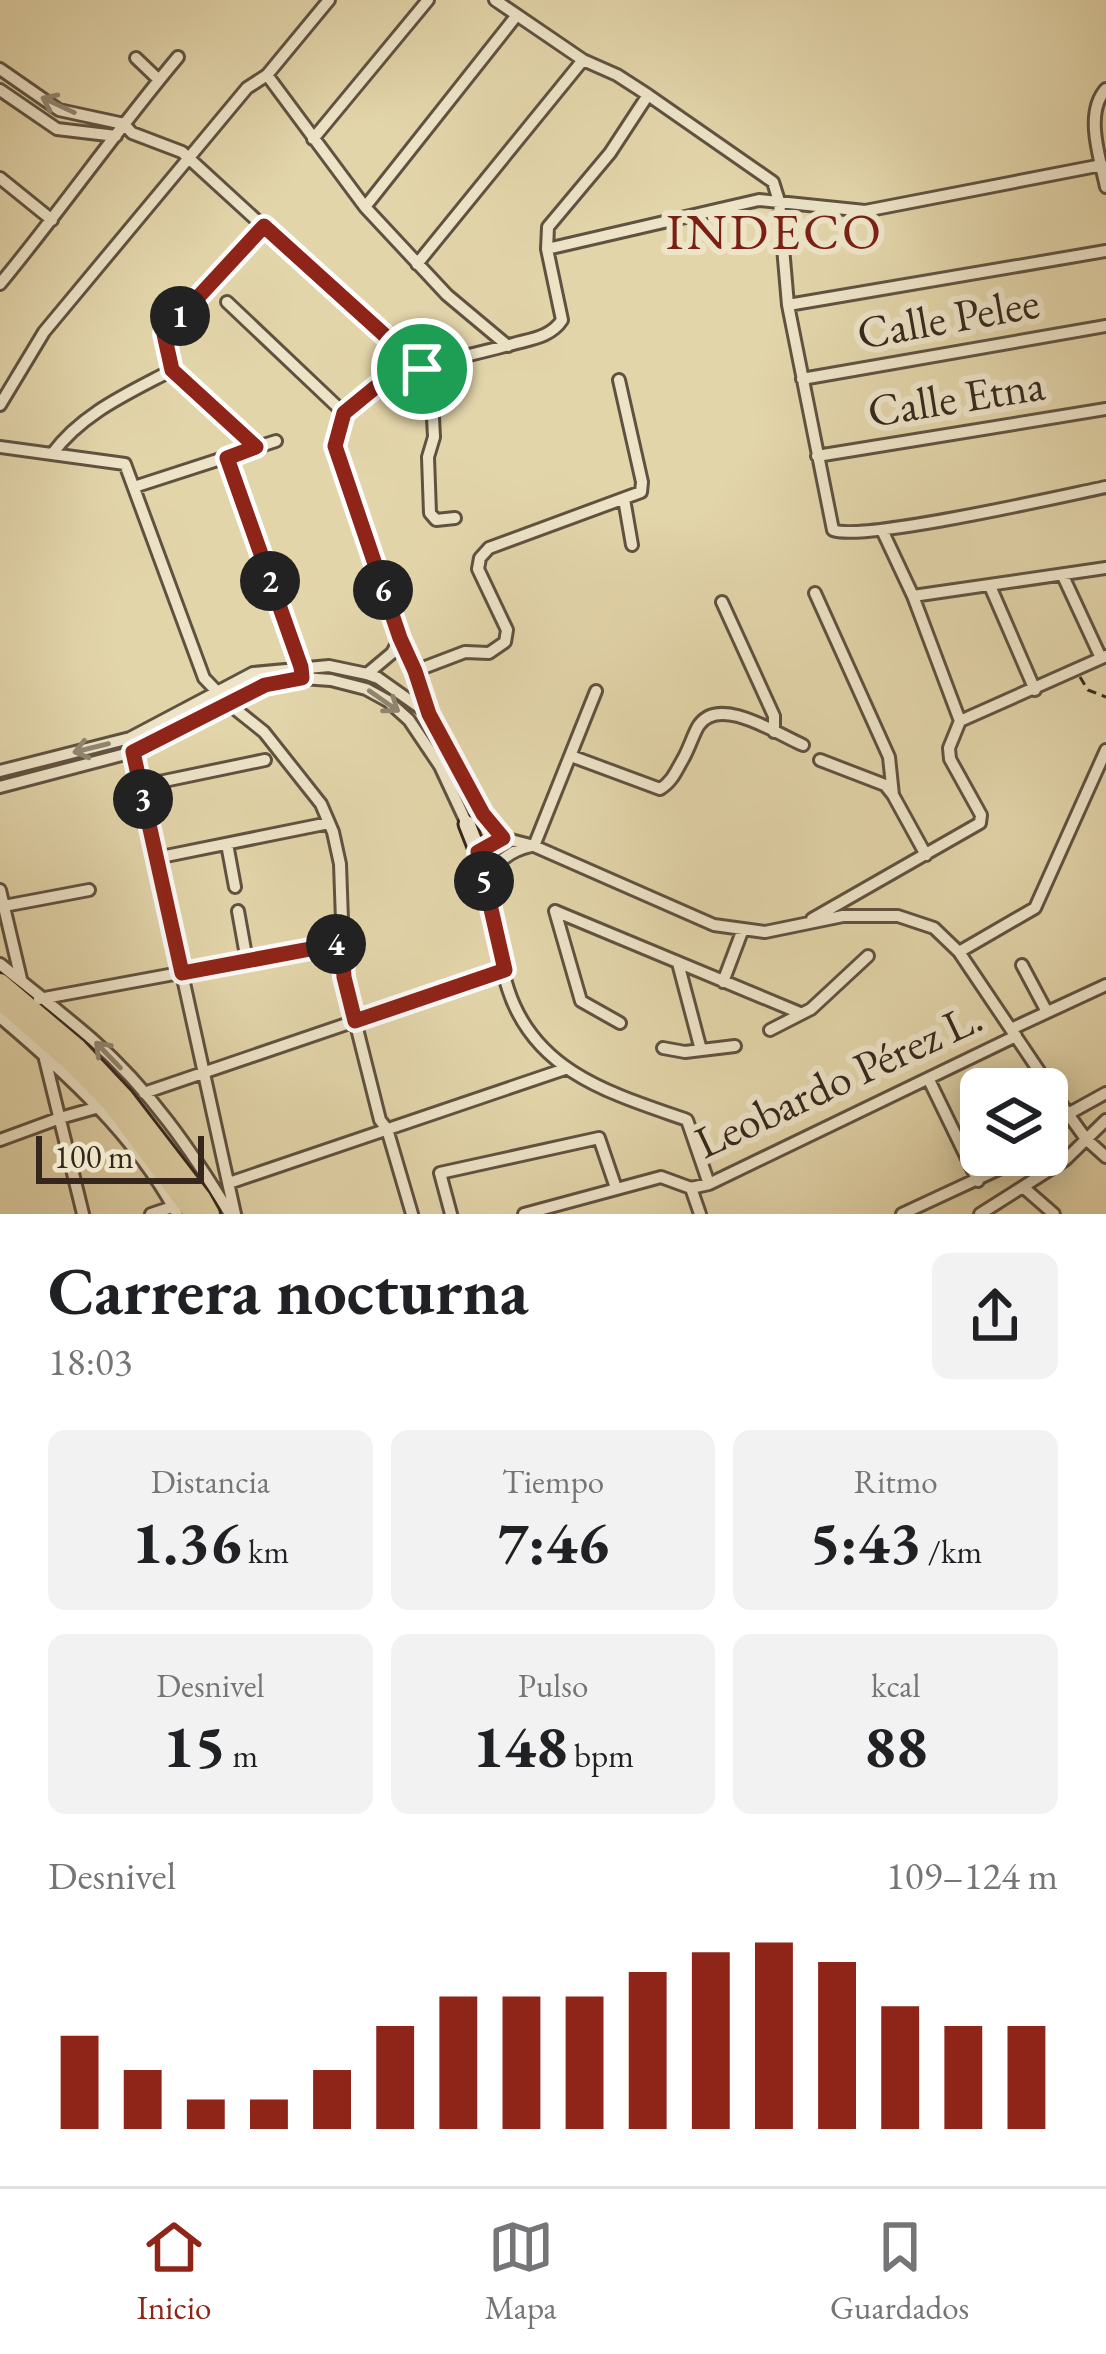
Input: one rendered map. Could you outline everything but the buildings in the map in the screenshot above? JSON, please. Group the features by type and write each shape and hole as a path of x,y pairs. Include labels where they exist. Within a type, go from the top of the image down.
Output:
{"highway":[{"path":"0,982 77,1048 124,1097 210,1214"},
{"path":"0,1000 32,1008 183,1209"}],"street":[{"path":"0,405 4,388 44,332 247,88 267,75 329,0"},
{"path":"314,139 428,0"},
{"path":"495,0 584,60 648,95 768,177 776,188 788,304 833,530 842,534 882,530 1106,487"},
{"path":"365,207 517,15"},
{"path":"136,58 159,80"},
{"path":"0,284 5,267 52,220 116,136 128,129 178,58"},
{"path":"417,264 584,60"},
{"path":"0,69 59,110 128,129 182,152 422,369 431,380 430,513 436,520 455,518"},
{"path":"267,75 365,207 447,295 508,346"},
{"path":"0,90 56,129 116,136"},
{"path":"1103,91 1095,116 1106,187"},
{"path":"648,95 610,153 548,227 547,249 562,320 551,332 377,386 344,413 335,446 429,714 483,814 503,838 534,846 714,925 765,932 843,916 898,916 934,928 959,952 1038,1068"},
{"path":"547,249 759,200 866,211 1102,165"},
{"path":"0,178 52,220"},
{"path":"256,447 172,370 164,334 264,226"},
{"path":"788,304 1106,251"},
{"path":"226,302 344,413"},
{"name":"Calle Pelee","path":"802,379 1106,326"},
{"path":"52,454 99,409 172,370"},
{"path":"415,671 465,652 489,652 506,642 507,630 478,568 489,548 640,493 642,482 619,380"},
{"name":"Calle Etna","path":"817,457 1106,409"},
{"path":"134,487 276,441"},
{"path":"0,447 125,464 204,678 264,732 321,804 340,864 344,977 380,1120 387,1129 412,1214"},
{"path":"227,458 301,673"},
{"path":"624,499 632,545"},
{"path":"804,924 980,823 981,815 950,759 949,748 960,721 913,596 882,530"},
{"path":"913,596 1106,568"},
{"path":"960,721 1104,657 1063,576"},
{"path":"990,586 1035,690"},
{"path":"815,592 890,757 893,795"},
{"path":"722,602 774,716 773,732"},
{"path":"368,674 392,653 400,638"},
{"path":"0,771 130,738 222,698 328,666 378,678 429,714"},
{"path":"301,673 366,689 409,720 440,766 478,852 508,990 529,1034 565,1069 610,1093 687,1120 710,1184"},
{"path":"534,846 596,691"},
{"path":"0,787 133,752 222,698"},
{"path":"571,756 660,789 670,781 699,725 710,716 732,713 802,745"},
{"path":"130,738 233,1214"},
{"path":"959,952 1035,908 1106,750"},
{"path":"140,786 265,760"},
{"path":"820,760 885,785 926,855"},
{"path":"156,858 329,823"},
{"path":"478,852 503,838"},
{"path":"227,844 235,887"},
{"path":"485,883 515,849 534,846"},
{"path":"0,890 32,1008 95,1042 145,1093 233,1214"},
{"path":"4,906 89,890"},
{"path":"238,911 247,961"},
{"path":"620,1023 581,1001 555,911 800,1013"},
{"path":"723,982 743,929"},
{"path":"32,1008 342,943"},
{"path":"770,1030 811,1009 868,956"},
{"path":"678,963 701,1050"},
{"path":"0,964 22,982"},
{"path":"1022,964 1048,1012"},
{"path":"145,1093 505,970"},
{"name":"Leobardo Pérez L.","path":"524,1214 661,1177 691,1188 710,1184 929,1080 1048,1012 1106,985"},
{"path":"0,1017 105,1106"},
{"path":"663,1048 685,1052 735,1046"},
{"path":"44,1054 83,1214"},
{"path":"229,1184 565,1069"},
{"path":"929,1080 977,1181"},
{"path":"1106,1094 1068,1114 1106,1157"},
{"path":"0,1140 105,1106"},
{"path":"980,1214 1065,1160 1106,1120"},
{"path":"451,1214 440,1173 599,1138 616,1188"},
{"path":"902,1214 987,1176"},
{"path":"1023,1187 1054,1214"},
{"path":"691,1188 700,1214"},
{"path":"151,1214 183,1209"}],"path":[{"path":"1076,670 1088,690 1106,698"}],"district":[{"name":"INDECO","path":"775,231"}],"route":[{"path":"264,226 422,369 377,386 344,413 335,446 429,714 483,814 503,838 478,852 505,970 355,1021 344,977 342,943 182,973 133,752 265,685 302,678 227,458 256,447 172,370 164,334 264,226"}]}
